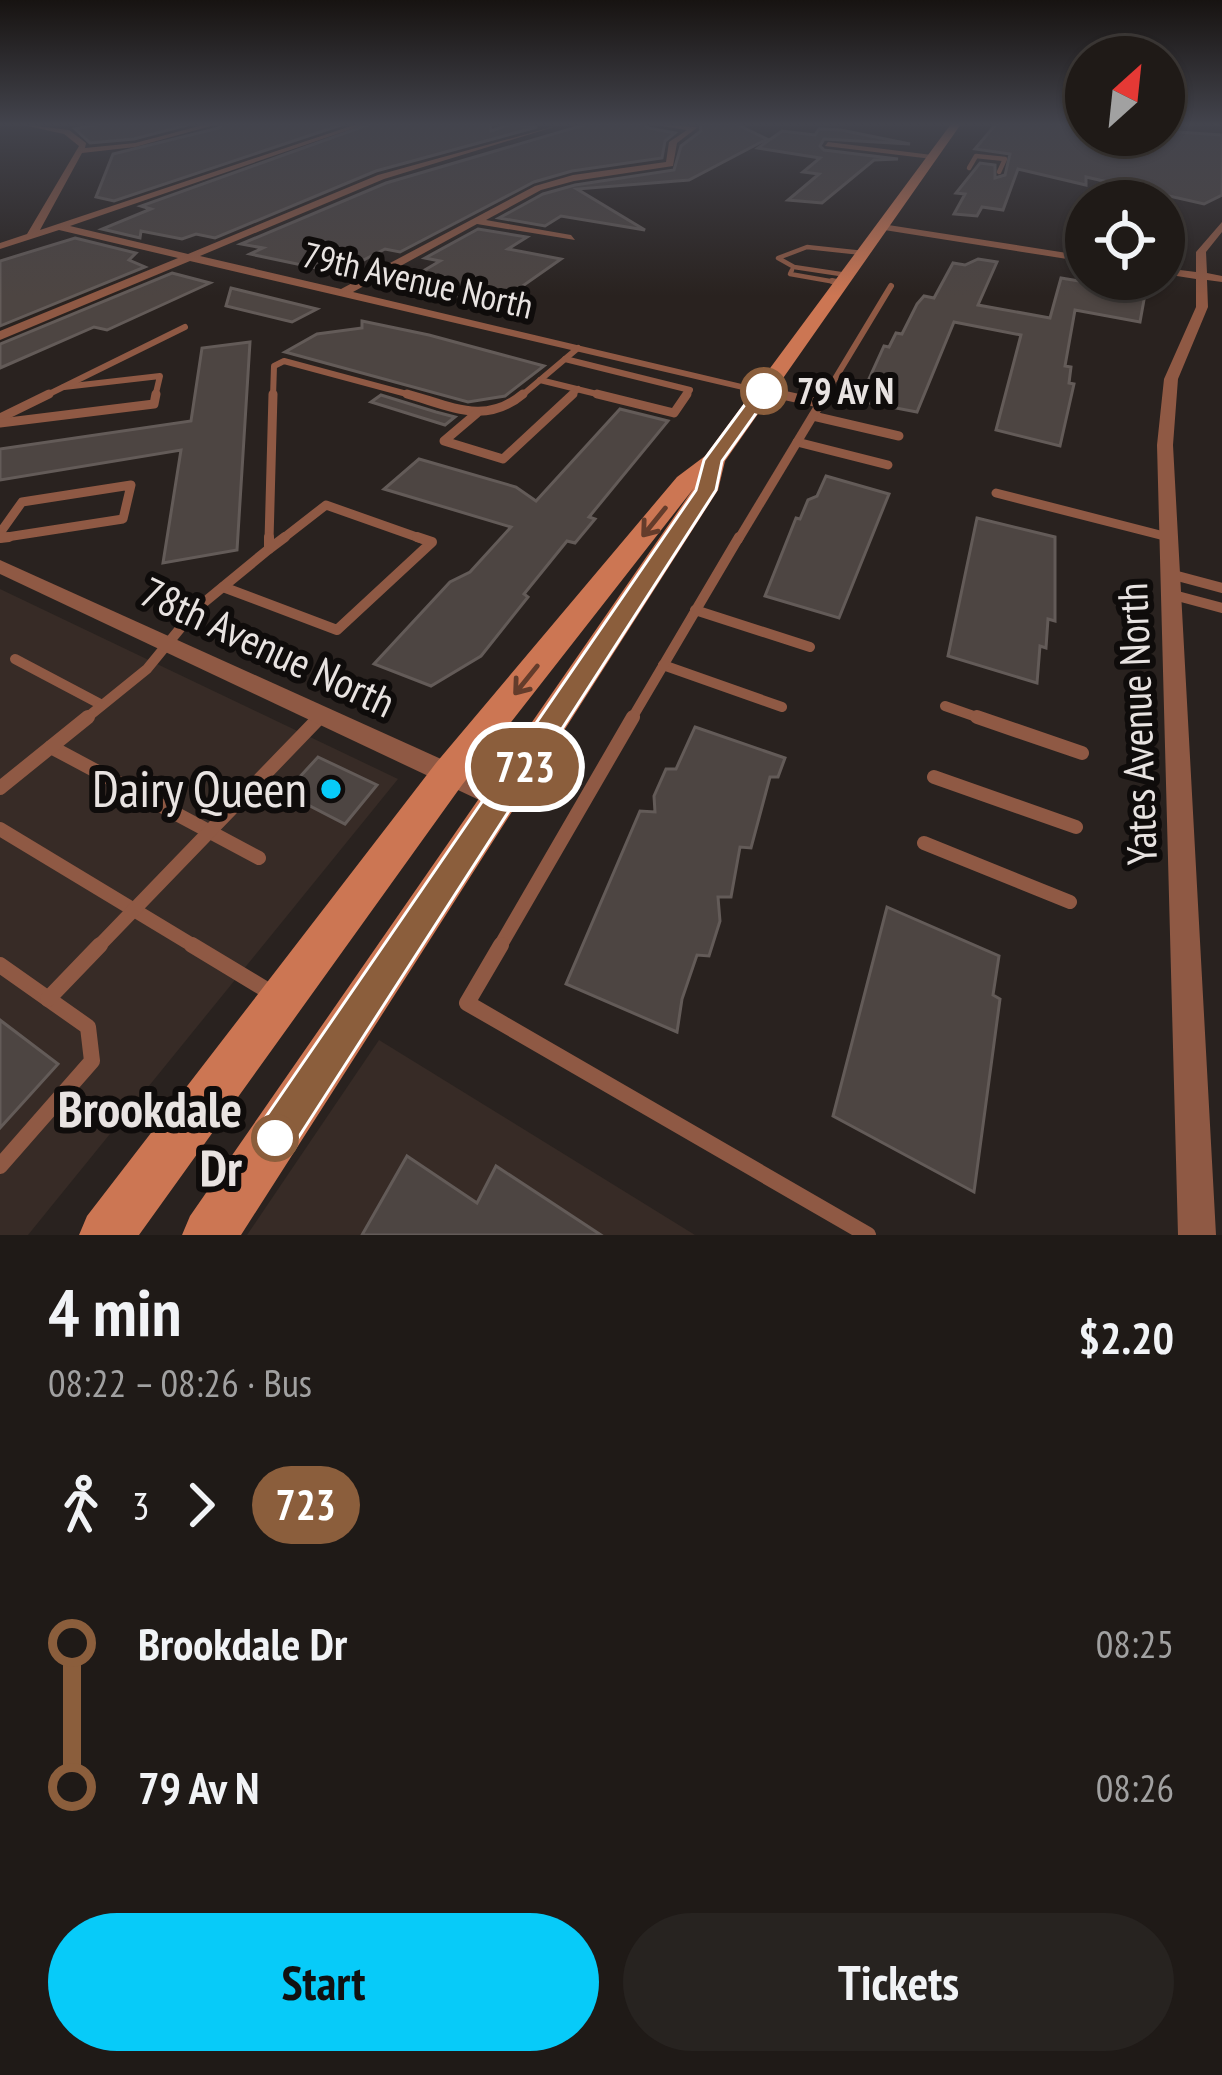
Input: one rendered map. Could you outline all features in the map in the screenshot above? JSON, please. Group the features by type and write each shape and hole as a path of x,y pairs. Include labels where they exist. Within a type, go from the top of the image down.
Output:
{"main road":[{"path":"106,1235 449,774 686,482 713,460 914,182"},
{"path":"209,1235 706,490 713,460"}],"street":[{"path":"31,236 63,182"},
{"path":"0,247 192,182"},
{"path":"0,336 375,182"},
{"path":"342,293 475,221 563,182"},
{"path":"475,221 571,238"},
{"name":"Yates Avenue North","path":"1196,1235 1166,410 1175,366 1212,278 1201,252 1222,225"},
{"name":"79th Avenue North","path":"58,227 764,391"},
{"path":"882,227 1065,256"},
{"name":"78th Avenue North","path":"3,571 503,799"}],"lane":[{"path":"844,279 790,274 794,267 778,258 787,250 811,247 863,253"},
{"path":"868,1235 467,1003 695,610 891,286"},
{"path":"0,420 184,327"},
{"path":"269,549 274,366 284,362 477,413 503,411 578,348"},
{"path":"540,380 674,413 690,390 565,358"},
{"path":"0,420 154,404 160,376 64,387"},
{"path":"477,413 444,441 503,459 578,389"},
{"path":"764,391 899,436"},
{"path":"797,442 888,465"},
{"path":"131,485 123,519 0,535 22,502 131,485"},
{"path":"996,493 1168,537"},
{"path":"0,788 146,669 223,586 326,505 432,542 337,630 223,586"},
{"path":"1170,584 1222,588"},
{"path":"1170,584 1222,608"},
{"path":"695,610 810,647"},
{"path":"15,659 103,705"},
{"path":"664,664 782,707"},
{"path":"945,706 1082,753"},
{"path":"48,999 322,715"},
{"path":"51,746 259,858"},
{"path":"934,777 1076,827"},
{"path":"0,830 283,1000"},
{"path":"924,843 1070,902"},
{"path":"0,965 88,1027 92,1061 0,1166"},
{"path":"1196,1208 1222,1222"}],"shaded area":[{"path":"0,589 398,779 28,1235 0,1235"},
{"path":"379,1040 695,1235 247,1235"}],"building":[{"path":"102,182 172,182 114,201 96,197"},
{"path":"209,182 350,182 215,238 196,234 182,239 141,231 140,238 102,229 151,209 141,206"},
{"path":"535,182 400,252 385,249 350,267 341,265 330,271 250,254 263,248 241,244 386,183"},
{"path":"669,182 577,189 645,230 561,216 545,226 499,218 543,194 575,185"},
{"path":"810,182 848,182 822,203 788,200"},
{"path":"965,182 1013,182 1003,210 982,207 977,216 954,214 965,194 956,193"},
{"path":"1185,182 1222,182 1222,195 1204,204 1185,200"},
{"path":"478,229 527,237 508,249 561,259 497,304 401,284 440,261 425,258"},
{"path":"75,238 136,253 129,260 145,267 0,326 0,261"},
{"path":"978,259 997,262 978,305 1050,318 1061,278 1065,279 1065,300 1144,300 1140,322 1075,310 1065,366 1071,367 1069,383 1074,384 1060,446 996,430 1021,335 954,322 917,412 859,401 884,346 889,347 896,333 902,334 924,296 934,298 953,263 965,265"},
{"path":"172,273 210,283 107,330 94,327 0,368 0,344"},
{"path":"231,288 317,309 292,322 226,306"},
{"path":"362,321 544,366 505,396 468,402 285,352 317,334 362,328"},
{"path":"250,342 237,550 163,563 181,450 0,480 0,449 191,421 202,348"},
{"path":"381,395 455,417 445,425 371,402"},
{"path":"620,409 668,421 589,517 595,519 575,543 567,541 524,594 528,597 481,656 431,686 374,664 450,582 470,572 511,527 384,489 419,459 516,487 536,501"},
{"path":"826,476 889,494 839,618 765,596 796,518 800,519 808,500 817,496"},
{"path":"977,518 1055,537 1055,621 1048,619 1046,648 1040,646 1037,683 948,656"},
{"path":"695,727 785,758 778,777 770,777 751,848 740,847 731,897 718,897 720,921 709,956 697,955 677,1032 566,984 640,811 655,812 654,796 666,769 676,769"},
{"name":"Dairy Queen","path":"318,757 377,785 345,824 285,793"},
{"path":"887,907 999,956 993,995 1000,999 974,1192 833,1116"},
{"path":"0,1020 58,1064 0,1128"},
{"path":"407,1156 477,1203 496,1166 601,1235 362,1235"}],"bus line":[{"name":"723","path":"275,1138 557,719 706,490 713,460 764,391"}],"place":[{"name":"79 Av N","path":"764,391"},
{"name":"Dairy Queen","path":"331,789"},
{"name":"Brookdale Dr","path":"275,1138"}]}
